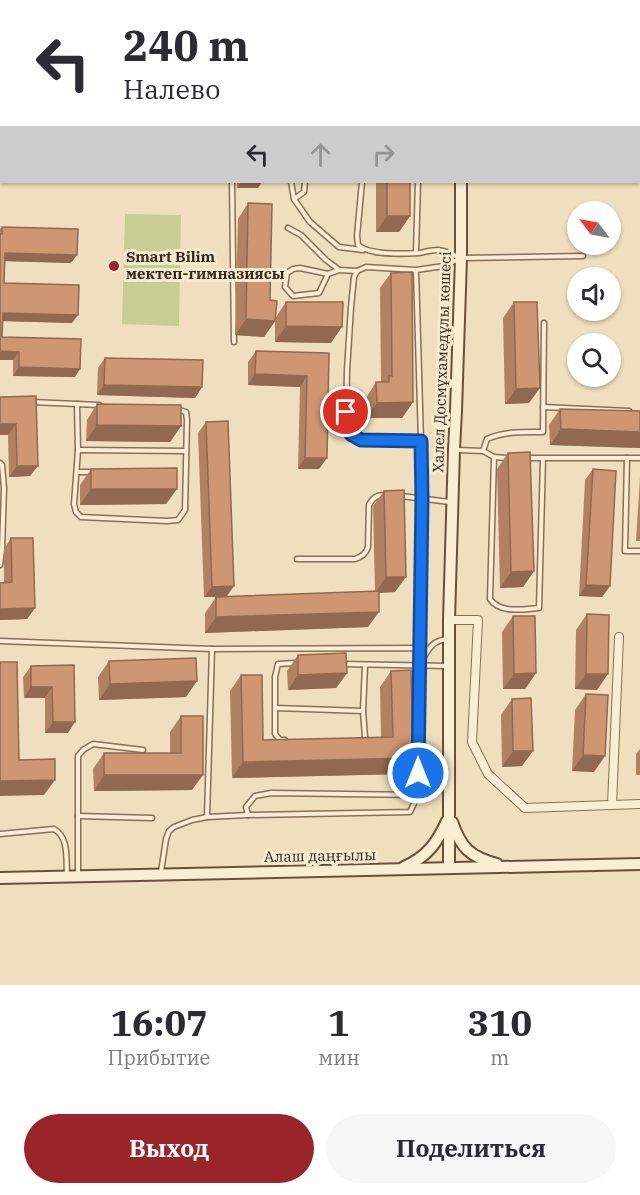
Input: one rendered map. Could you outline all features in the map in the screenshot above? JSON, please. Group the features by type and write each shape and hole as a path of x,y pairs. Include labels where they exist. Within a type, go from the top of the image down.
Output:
{"main road":[{"name":"Халел Досмұхамедұлы көшесі","path":"449,868 449,620 461,258 461,183"},
{"path":"449,815 457,835 468,851 485,860 509,867"},
{"path":"398,869 417,862 430,849 441,835 449,815"},
{"name":"Алаш даңғылы","path":"0,878 640,864"}],"street":[{"path":"449,620 478,620 472,742 488,774 525,807 640,804"},
{"path":"612,805 619,637"}],"lane":[{"path":"232,183 234,342"},
{"path":"291,183 294,199 310,222 339,247 376,252 416,253 435,250 448,252 461,258"},
{"path":"294,199 304,192 305,183"},
{"path":"362,183 357,236 358,245 364,250"},
{"path":"416,253 418,183"},
{"path":"288,228 301,235 326,261 339,270"},
{"path":"328,274 319,293 293,296 285,287 286,273 300,268 328,274 339,270 357,271 366,267 416,270 444,266 461,258 583,256"},
{"path":"160,874 169,831 192,820 248,815 410,812 418,795 422,498 416,270"},
{"path":"357,271 354,277 351,307 346,428 361,440 421,441"},
{"path":"483,451 487,439 495,435 543,432 544,323"},
{"path":"22,402 99,405"},
{"path":"77,404 78,450 75,504 76,512 81,517 178,520 185,510 186,451 186,412 178,410"},
{"path":"543,407 629,411"},
{"path":"454,449 483,451 494,457 514,458"},
{"path":"78,450 186,451"},
{"path":"494,457 490,599 500,608 510,609 539,608 543,459"},
{"path":"524,458 640,458"},
{"path":"627,458 625,551 640,551"},
{"path":"0,463 2,465 0,565"},
{"path":"77,472 99,472"},
{"path":"297,559 355,560 362,557 368,547 371,500 377,495 391,495"},
{"path":"397,495 452,502"},
{"path":"418,666 428,649 439,640 449,639"},
{"path":"0,641 212,649 428,649"},
{"path":"207,817 212,649"},
{"path":"292,741 280,740 275,734 275,677 278,664 297,663"},
{"path":"339,664 449,666"},
{"path":"361,744 365,737 363,711 365,665"},
{"path":"276,708 363,711"},
{"path":"73,876 78,816 78,756 93,744 143,750"},
{"path":"248,815 246,807 255,796 271,793 418,795"},
{"path":"78,816 152,818"},
{"path":"0,834 54,830 59,832 64,837 73,876"}],"green space":[{"path":"125,214 181,215 179,326 122,324"}],"building":[{"path":"387,183 410,183 410,216 387,216"},
{"path":"248,203 272,204 270,300 277,301 275,321 246,319"},
{"path":"2,227 78,229 77,255 5,253 4,283 79,285 78,315 3,313 2,337 81,339 80,369 19,367 19,352 0,351 0,234 2,234"},
{"path":"412,272 413,402 377,403 376,382 389,382 389,376 392,376 391,273"},
{"path":"286,302 343,302 342,327 286,326"},
{"path":"514,302 537,302 540,388 516,389"},
{"path":"256,351 329,353 327,458 305,458 307,376 255,374"},
{"path":"105,358 203,360 202,387 104,385"},
{"path":"36,396 38,466 17,466 16,424 0,424 0,397"},
{"path":"97,404 181,405 181,426 97,425"},
{"path":"560,409 640,411 640,432 561,429"},
{"path":"228,421 234,586 212,587 206,422"},
{"path":"530,452 534,571 511,572 508,453"},
{"path":"177,468 177,489 91,489 91,469"},
{"path":"593,469 616,471 610,586 586,585"},
{"path":"404,490 406,577 386,577 384,491"},
{"path":"11,538 33,538 35,608 0,609 0,583 12,582"},
{"path":"379,591 379,612 216,617 216,597"},
{"path":"587,614 609,615 608,674 586,674"},
{"path":"513,616 535,616 536,673 514,674"},
{"path":"346,653 347,673 298,675 298,655"},
{"path":"196,658 197,681 110,684 109,661"},
{"path":"0,662 17,662 19,760 55,759 55,780 0,781"},
{"path":"74,665 75,722 53,722 52,687 31,687 31,666"},
{"path":"411,670 413,758 243,762 241,675 262,675 263,740 393,737 391,671"},
{"path":"586,694 608,695 605,756 583,755"},
{"path":"531,698 533,751 513,751 512,699"},
{"path":"181,716 203,716 203,775 104,775 104,753 181,753"}],"place":[{"name":"Smart Bilim мектеп-гимназиясы","path":"114,266"}],"route":[{"path":"346,412 346,428 361,440 421,441 418,773"}]}
